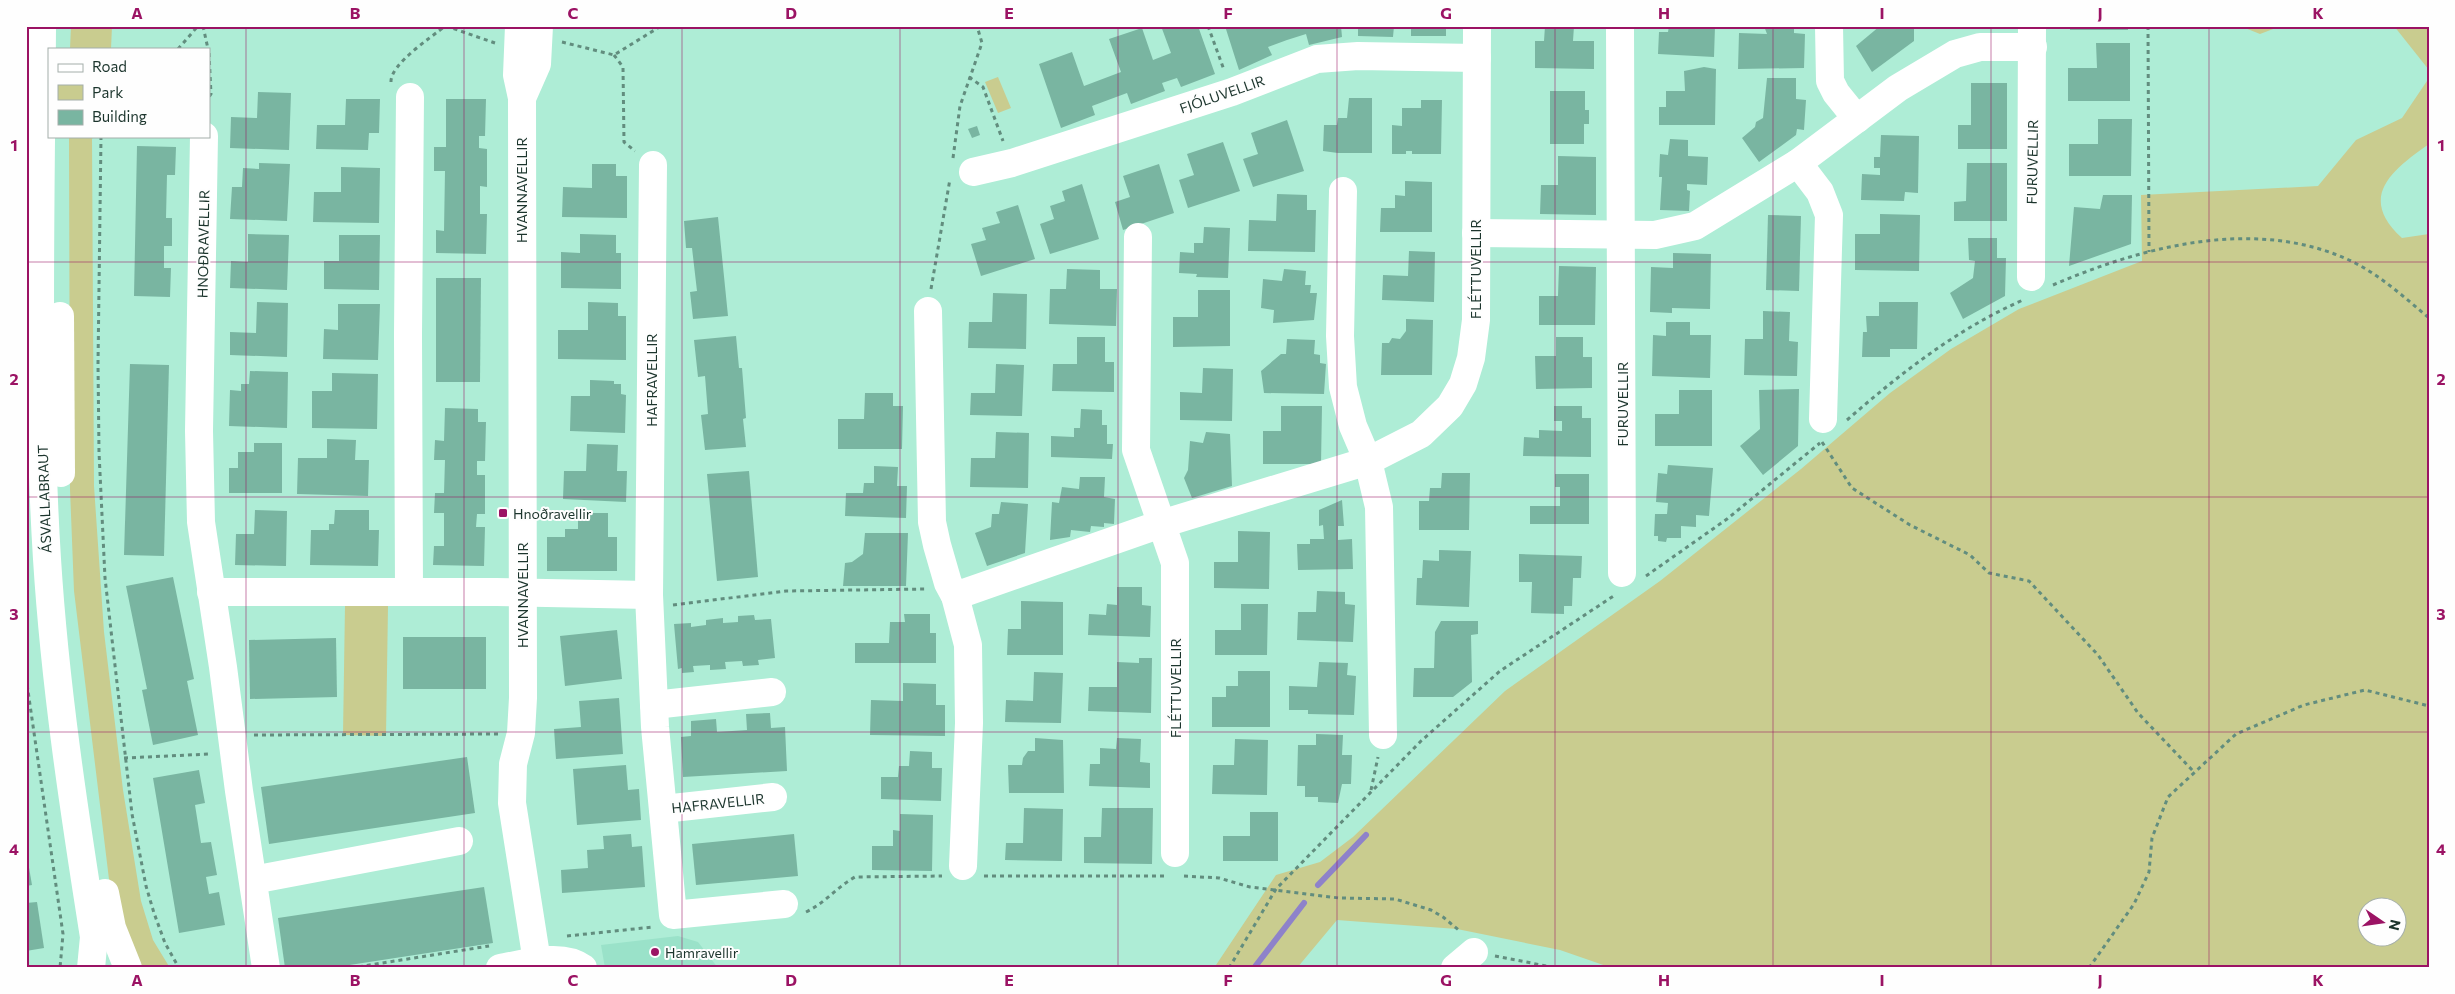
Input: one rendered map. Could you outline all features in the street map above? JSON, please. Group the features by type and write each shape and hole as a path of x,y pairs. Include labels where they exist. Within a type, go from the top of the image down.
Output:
{"street":[{"name":"ÁSVALLABRAUT","path":"42,26 41,356 45,531 62,726 94,937 91,968"},
{"path":"61,26 61,48"},
{"name":"FLÉTTUVELLIR","path":"951,589 1368,461 1421,434 1450,406 1463,384 1471,358 1476,320 1476,233 1474,208 1477,26"},
{"name":"FURUVELLIR","path":"1620,26 1621,236 1629,580"},
{"path":"1830,26 1830,81 1836,93 1856,119"},
{"name":"HVANNAVELLIR","path":"522,98 548,34"},
{"name":"HVANNAVELLIR","path":"510,36 522,98 523,698 521,733 513,764 512,803 543,964"},
{"name":"FURUVELLIR","path":"1476,233 1655,235 1695,226 1798,163 1919,74 1954,54 2032,36 2035,288"},
{"name":"FJÓLUVELLIR","path":"973,172 1012,163 1232,92 1317,59 1358,56 1477,58"},
{"path":"409,592 408,335 410,97"},
{"name":"ÁSVALLABRAUT","path":"60,138 62,488 69,614 85,763 104,890 112,928 128,968"},
{"name":"HNOÐRAVELLIR","path":"204,138 199,431 202,522 211,592 224,667 232,744 266,968"},
{"path":"1798,163 1820,192 1829,215 1829,430"},
{"name":"HAFRAVELLIR","path":"653,165 650,602 654,705 663,809 663,921"},
{"path":"1344,191 1340,302 1343,387 1353,426 1368,461 1379,507 1383,735"},
{"name":"FLÉTTUVELLIR","path":"1138,237 1136,450 1174,563 1174,868"},
{"path":"928,311 932,522 968,645 969,723 962,873"},
{"path":"211,592 522,592 650,602"},
{"path":"654,705 772,692"},
{"name":"HAFRAVELLIR","path":"663,809 773,797"},
{"path":"253,880 459,841"},
{"path":"663,921 794,908"},
{"path":"498,956 543,964 574,963 583,968"}],"path":[{"path":"179,48 198,26"},
{"path":"203,26 208,48"},
{"path":"410,97 392,85 391,77 403,60 445,26 464,34 510,36"},
{"path":"614,55 661,26"},
{"path":"1208,26 1232,92"},
{"path":"2148,26 2149,252"},
{"path":"548,34 614,55 623,67 624,142 653,165"},
{"path":"210,74 210,96"},
{"path":"969,77 983,87 1012,163"},
{"path":"101,138 98,268 99,452 105,578 124,758 132,814 146,886 163,938 179,968"},
{"path":"1229,968 1276,889 1371,790 1500,671 1629,580 1727,518 1829,430 1910,366 2035,288 2149,252 2211,240 2250,238 2292,243 2350,260 2401,294 2429,318"},
{"path":"1829,430 1852,488 1910,525 1970,556 1989,573 2029,581 2098,655 2138,714 2194,772"},
{"path":"650,602 786,591 951,589"},
{"path":"26,677 63,934 60,968"},
{"path":"2089,968 2134,904 2142,888 2149,872 2152,838 2168,797 2236,734 2304,706 2365,690 2429,706"},
{"path":"124,758 212,754 247,735 521,733"},
{"path":"1371,790 1383,735"},
{"path":"794,908 818,906 842,884 855,877 1174,868 1250,887 1338,898 1395,899 1444,917 1460,930 1465,960 1557,968"},
{"path":"543,964 555,937 663,921"},
{"path":"351,968 498,956"}],"shaded area":[{"name":"Hamravellir","path":"678,936 698,942 718,968 605,968 601,945"}],"green space":[{"path":"71,26 112,26 111,48 70,48"},
{"path":"2240,26 2281,26 2260,34"},
{"path":"2394,26 2429,26 2429,70"},
{"path":"998,77 1011,108 998,113 985,82"},
{"path":"2429,78 2429,144 2392,174 2385,185 2381,197 2382,210 2389,223 2402,238 2429,234 2429,968 1612,968 1560,950 1457,929 1337,920 1297,968 1214,968 1276,875 1320,862 1353,837 1505,691 1660,581 1801,469 1890,393 1951,349 2019,309 2142,261 2141,195 2318,186 2356,140 2402,118"},
{"path":"69,138 93,138 94,486 104,632 123,790 141,901 153,940 170,968 138,968 112,904 74,591 70,489"},
{"path":"345,605 388,606 386,736 343,735"}],"building":[{"path":"1161,26 1198,26 1215,74 1181,87 1177,78 1162,83 1165,91 1131,104 1127,93 1092,106 1095,115 1061,128 1039,64 1072,52 1084,86 1121,72 1109,39 1142,28 1153,60 1171,53"},
{"path":"1225,26 1341,26 1342,37 1309,45 1306,34 1287,40 1268,47 1272,55 1239,70"},
{"path":"1358,26 1394,26 1393,37 1358,36"},
{"path":"1411,26 1446,26 1446,36 1411,36"},
{"path":"1545,26 1574,26 1573,41 1594,41 1594,69 1535,68 1535,41 1544,41"},
{"path":"1669,26 1715,26 1714,57 1658,54 1659,32 1668,32"},
{"path":"1764,26 1794,26 1794,33 1805,34 1804,68 1738,69 1739,33 1767,34"},
{"path":"1880,26 1914,26 1914,41 1872,72 1856,46"},
{"path":"2070,26 2128,26 2128,30 2070,30"},
{"path":"2096,43 2130,43 2130,101 2068,101 2068,68 2097,68"},
{"path":"1704,67 1716,69 1715,125 1659,125 1659,107 1666,107 1666,91 1685,91 1684,71"},
{"path":"1767,78 1796,78 1796,99 1806,100 1804,130 1797,129 1796,135 1759,162 1742,138 1755,127 1756,122 1763,118"},
{"path":"1971,83 2007,83 2007,149 1958,149 1958,125 1971,125"},
{"path":"1550,91 1585,91 1585,110 1589,110 1589,124 1584,124 1584,144 1550,144"},
{"path":"258,92 291,93 289,150 230,148 231,117 257,118"},
{"path":"1349,98 1372,98 1372,153 1323,151 1324,125 1337,125 1338,118 1347,118"},
{"path":"346,99 380,99 379,133 369,133 368,150 316,149 317,125 345,125"},
{"path":"446,99 486,99 485,136 479,136 479,148 487,149 487,187 480,186 480,214 487,214 486,254 436,253 436,230 444,231 445,171 434,171 434,147 446,147"},
{"path":"1421,100 1442,100 1441,154 1412,154 1412,151 1406,151 1406,154 1392,154 1392,125 1402,126 1402,108 1421,108"},
{"path":"2098,119 2132,119 2131,176 2069,176 2069,144 2098,144"},
{"path":"1287,120 1304,171 1253,187 1243,159 1258,154 1251,133"},
{"path":"977,126 980,135 972,138 968,129"},
{"path":"1881,135 1919,136 1918,193 1905,192 1904,201 1861,200 1862,174 1880,175 1880,168 1874,168 1874,157 1880,157"},
{"path":"1670,139 1688,140 1688,156 1708,157 1707,185 1687,184 1687,190 1690,191 1689,211 1660,210 1662,177 1659,177 1660,154 1668,155"},
{"path":"1223,142 1240,191 1188,208 1179,180 1194,175 1187,154"},
{"path":"137,146 176,147 175,175 167,175 166,218 172,218 172,246 164,246 164,268 171,268 170,297 134,296"},
{"path":"1558,156 1596,157 1596,215 1540,214 1541,185 1558,185"},
{"path":"259,163 290,164 287,221 230,219 232,187 242,187 243,168 259,169"},
{"path":"1967,163 2007,163 2007,221 1954,221 1954,202 1966,201"},
{"path":"592,164 616,164 616,176 627,176 627,218 562,217 563,187 592,188"},
{"path":"1159,164 1174,213 1123,230 1115,202 1130,197 1123,176"},
{"path":"341,167 380,168 379,223 313,222 314,192 341,192"},
{"path":"1405,181 1432,182 1432,232 1380,232 1381,208 1395,208 1395,195 1405,196"},
{"path":"1082,184 1099,239 1050,254 1040,224 1054,219 1050,206 1065,201 1062,191"},
{"path":"1277,194 1307,195 1307,210 1316,210 1315,252 1248,251 1249,220 1276,221"},
{"path":"2103,195 2132,195 2131,244 2069,266 2074,207 2100,209"},
{"path":"1018,205 1035,259 981,276 971,244 986,240 982,228 1000,223 996,212"},
{"path":"1880,214 1920,215 1919,271 1855,270 1855,234 1880,234"},
{"path":"1768,215 1801,216 1799,291 1766,290"},
{"path":"718,217 728,316 693,319 690,292 697,291 692,248 686,248 684,221"},
{"path":"1204,227 1230,228 1228,278 1196,277 1197,274 1179,273 1180,252 1194,253 1194,243 1203,243"},
{"path":"248,234 289,235 287,290 230,288 231,261 248,262"},
{"path":"580,234 616,235 616,253 621,253 621,289 561,288 561,252 580,253"},
{"path":"339,235 380,235 379,290 324,289 324,261 339,261"},
{"path":"1968,238 1997,238 1997,258 2006,258 2005,296 1963,319 1950,293 1973,278 1975,261 1969,260"},
{"path":"1409,251 1435,252 1434,302 1382,300 1383,275 1408,276"},
{"path":"1673,253 1711,254 1710,309 1672,308 1672,313 1650,312 1651,267 1673,268"},
{"path":"1559,266 1596,267 1595,325 1539,325 1539,296 1558,296"},
{"path":"1067,269 1100,270 1100,289 1117,289 1116,326 1049,324 1050,289 1066,289"},
{"path":"1284,269 1306,271 1305,285 1311,285 1310,293 1317,293 1314,320 1273,323 1274,310 1261,308 1263,279 1282,281"},
{"path":"436,278 481,278 480,382 436,382"},
{"path":"1198,290 1230,290 1230,346 1173,347 1173,317 1198,317"},
{"path":"993,293 1027,294 1026,349 968,348 969,322 992,322"},
{"path":"257,302 288,303 287,357 230,355 230,332 256,333"},
{"path":"588,302 618,303 618,316 626,316 626,360 558,359 558,330 588,330"},
{"path":"1879,302 1918,302 1917,349 1890,349 1890,357 1862,357 1863,332 1867,332 1866,316 1879,316"},
{"path":"338,304 380,304 378,360 323,359 324,329 338,330"},
{"path":"1763,311 1790,312 1789,341 1798,342 1797,376 1744,375 1745,339 1763,339"},
{"path":"1406,319 1433,320 1432,375 1381,375 1382,343 1389,343 1392,338 1400,339 1406,331"},
{"path":"1666,322 1690,322 1690,335 1711,335 1710,378 1652,376 1653,335 1666,336"},
{"path":"736,336 739,368 742,368 746,418 743,419 746,447 705,450 701,415 708,414 705,376 698,377 694,340"},
{"path":"1077,337 1105,337 1105,362 1114,362 1114,392 1052,391 1053,364 1077,364"},
{"path":"1556,337 1583,337 1583,357 1592,357 1592,388 1536,389 1535,356 1556,356"},
{"path":"1287,339 1315,340 1314,354 1320,355 1320,363 1326,364 1324,394 1264,393 1261,371 1281,354 1286,354"},
{"path":"130,364 169,365 164,556 124,555"},
{"path":"996,364 1024,365 1022,416 970,415 971,393 995,393"},
{"path":"1203,368 1233,369 1232,421 1180,420 1180,392 1202,393"},
{"path":"250,371 288,372 287,428 229,426 230,390 241,391 241,384 249,384"},
{"path":"332,373 378,374 377,429 312,428 312,391 332,391"},
{"path":"590,380 614,381 614,384 621,384 621,394 626,395 625,433 570,431 571,396 590,396"},
{"path":"1799,389 1798,446 1763,475 1740,446 1760,429 1759,390"},
{"path":"1679,390 1712,390 1712,446 1655,446 1655,414 1679,414"},
{"path":"865,393 893,393 893,406 903,406 902,449 838,449 838,419 864,419"},
{"path":"1281,406 1322,406 1321,464 1263,464 1263,431 1281,431"},
{"path":"1554,406 1582,406 1582,418 1591,418 1591,457 1523,456 1524,437 1539,438 1539,430 1562,431 1562,421 1554,421"},
{"path":"445,408 478,409 478,422 486,422 485,461 477,461 477,475 485,475 485,514 477,514 476,527 485,527 484,566 433,565 434,546 444,546 444,513 434,513 435,493 444,493 445,460 434,460 435,440 444,441"},
{"path":"1081,409 1102,410 1102,425 1107,425 1107,444 1113,444 1112,459 1051,457 1051,436 1074,437 1074,428 1080,428"},
{"path":"996,432 1029,433 1028,488 970,487 971,458 995,458"},
{"path":"1206,432 1230,434 1232,486 1192,498 1184,478 1188,470 1190,441 1203,443"},
{"path":"327,439 356,440 355,460 369,460 368,496 297,494 298,458 327,458"},
{"path":"254,443 282,443 282,493 229,493 229,468 238,468 238,452 254,452"},
{"path":"587,444 618,445 617,471 627,471 626,502 563,499 564,471 586,471"},
{"path":"1668,465 1713,468 1709,516 1696,515 1696,527 1681,526 1681,538 1667,538 1666,542 1658,541 1658,536 1654,536 1655,514 1667,514 1668,503 1656,502 1658,473 1667,474"},
{"path":"874,466 898,467 897,486 907,486 906,518 845,516 846,493 863,493 864,483 874,483"},
{"path":"749,471 758,577 717,581 707,474"},
{"path":"1442,473 1470,473 1469,530 1419,530 1419,501 1429,501 1430,488 1441,488"},
{"path":"1555,474 1589,474 1589,524 1530,524 1530,506 1560,506 1560,487 1555,487"},
{"path":"1080,477 1105,477 1104,497 1115,499 1114,524 1104,523 1104,527 1091,526 1090,532 1071,530 1070,537 1050,540 1052,502 1059,503 1062,487 1079,489"},
{"path":"1342,500 1344,526 1338,526 1338,540 1352,539 1353,569 1298,570 1297,544 1310,544 1310,539 1324,539 1323,525 1319,526 1319,510"},
{"path":"1001,502 1028,504 1025,553 987,566 975,533 991,527 992,514 999,514"},
{"path":"255,510 287,511 286,566 235,565 236,534 254,534"},
{"path":"335,510 369,510 369,530 379,530 378,566 310,565 311,530 329,530 329,524 334,524"},
{"path":"578,513 608,513 608,537 617,537 617,571 547,571 547,537 565,537 565,529 578,529"},
{"path":"1238,531 1270,532 1269,589 1214,588 1214,562 1238,562"},
{"path":"865,533 908,533 906,586 843,586 845,563 852,562 863,554"},
{"path":"1439,550 1471,551 1469,607 1416,605 1417,578 1422,578 1423,560 1439,561"},
{"path":"1519,554 1582,556 1581,578 1573,578 1572,606 1564,606 1564,614 1531,613 1532,582 1519,582"},
{"path":"173,577 194,679 187,681 198,735 153,745 142,690 147,689 126,586"},
{"path":"1117,587 1142,587 1142,605 1151,606 1150,637 1088,635 1089,614 1106,615 1107,604 1117,605"},
{"path":"1317,591 1345,592 1345,604 1355,605 1353,642 1297,640 1298,612 1316,612"},
{"path":"1021,601 1063,602 1063,655 1007,655 1008,629 1021,629"},
{"path":"1241,604 1268,604 1267,655 1215,655 1215,630 1241,630"},
{"path":"904,614 930,614 930,633 936,633 936,663 855,663 855,643 889,643 890,622 905,622"},
{"path":"754,615 755,620 771,619 775,658 758,660 759,665 743,666 742,661 725,662 726,669 710,670 710,665 693,666 694,672 682,673 682,668 678,669 674,624 691,623 691,627 706,625 706,620 723,618 723,623 738,622 738,616"},
{"path":"1441,621 1478,621 1478,634 1471,635 1472,682 1453,697 1413,697 1414,668 1434,668 1435,632"},
{"path":"617,630 622,679 565,686 560,636"},
{"path":"403,637 486,637 486,689 403,689"},
{"path":"336,638 337,697 250,699 249,640"},
{"path":"1139,658 1152,658 1151,713 1088,711 1089,687 1117,687 1117,662 1139,663"},
{"path":"1319,662 1348,663 1347,675 1356,676 1354,715 1308,714 1308,710 1289,710 1289,686 1317,687"},
{"path":"1238,671 1270,671 1270,727 1212,727 1212,697 1226,697 1226,686 1238,686"},
{"path":"1034,672 1063,673 1061,723 1005,722 1006,700 1033,701"},
{"path":"903,683 936,684 936,705 945,705 945,736 870,735 871,700 903,701"},
{"path":"619,698 623,754 556,759 554,729 581,727 579,701"},
{"path":"770,713 771,728 785,727 787,771 683,777 681,737 691,736 691,721 716,719 717,732 747,730 746,714"},
{"path":"1316,734 1343,735 1342,755 1352,755 1351,784 1342,784 1338,803 1318,802 1318,797 1305,797 1305,786 1297,786 1298,745 1316,745"},
{"path":"1035,738 1063,740 1064,793 1009,793 1008,765 1022,765 1023,758 1028,751 1035,751"},
{"path":"1117,738 1141,739 1140,762 1150,763 1150,788 1089,786 1090,764 1100,764 1100,748 1116,749"},
{"path":"1235,739 1268,740 1267,795 1212,794 1213,765 1234,765"},
{"path":"910,751 932,752 932,768 942,768 941,801 881,799 881,777 898,777 899,766 909,766"},
{"path":"467,757 475,813 269,844 261,787"},
{"path":"626,765 628,790 639,789 641,820 577,825 573,769"},
{"path":"199,770 205,803 195,805 201,843 211,842 217,875 206,877 209,894 219,892 225,925 179,933 153,778"},
{"path":"1024,808 1063,809 1062,861 1005,860 1006,843 1023,843"},
{"path":"1102,808 1153,808 1152,864 1084,863 1084,837 1101,837"},
{"path":"1250,812 1278,812 1278,861 1223,861 1223,836 1250,836"},
{"path":"900,814 933,815 932,871 872,870 872,846 893,846 893,830 900,831"},
{"path":"631,834 632,847 642,846 645,887 562,893 561,870 588,868 587,850 604,849 603,836"},
{"path":"794,834 798,876 696,885 692,844"},
{"path":"26,857 32,885 26,886"},
{"path":"484,887 493,943 330,968 285,968 278,918"},
{"path":"37,902 44,948 26,951 26,903"}],"waterway":[{"path":"1318,885 1366,835"},
{"path":"1254,968 1304,903"}],"place":[{"name":"Hnoðravellir","path":"503,513"},
{"name":"Hamravellir","path":"655,952"}]}
